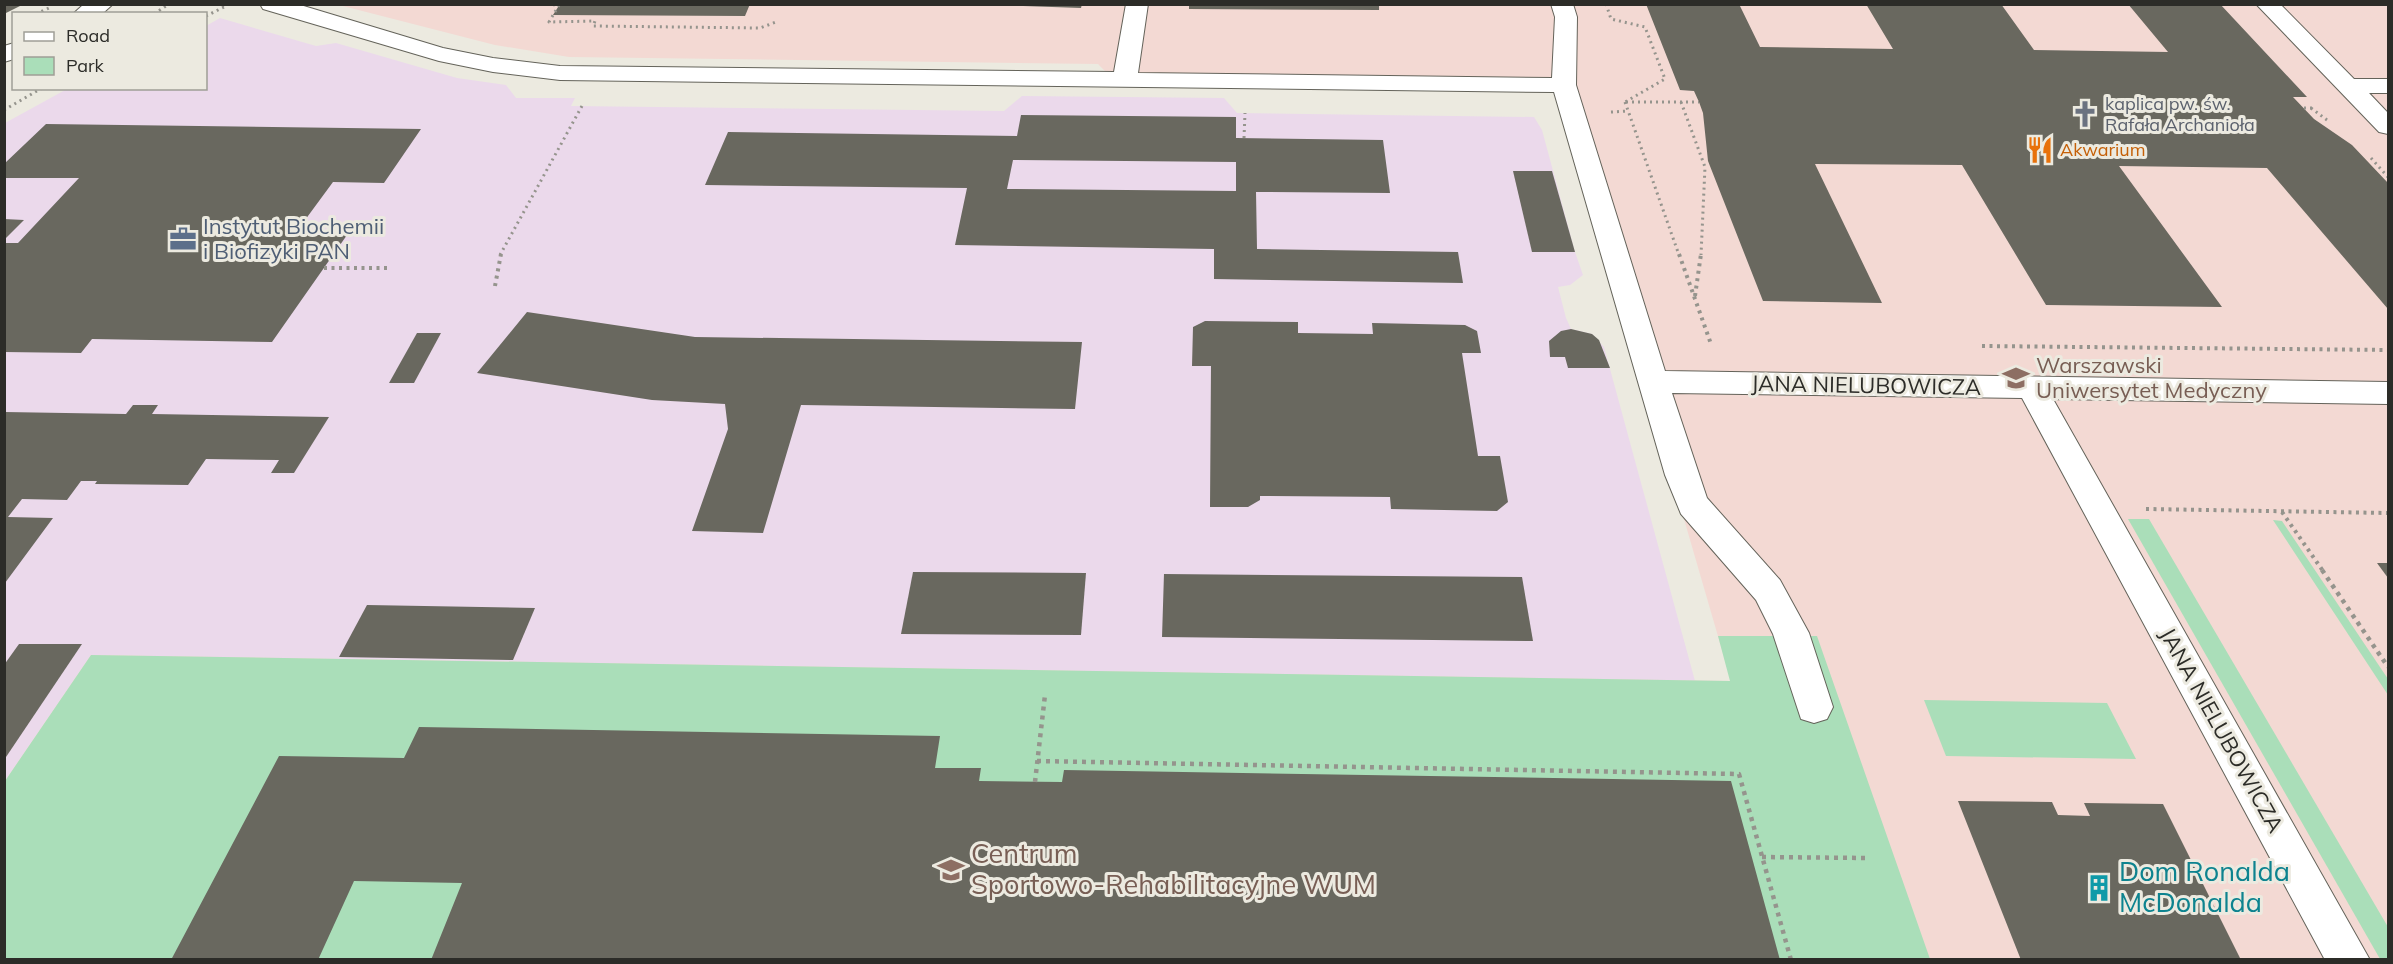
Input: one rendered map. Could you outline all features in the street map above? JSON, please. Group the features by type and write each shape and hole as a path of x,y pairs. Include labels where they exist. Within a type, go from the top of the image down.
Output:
{"street":[{"path":"88,12 102,4"},
{"path":"271,4 439,54 560,74 1564,85"},
{"path":"1125,81 1137,4"},
{"path":"1562,4 1566,17 1564,85 1681,475 1693,505 1768,590 1791,633 1814,707"},
{"path":"2268,4 2388,127"},
{"path":"2348,86 2388,86"},
{"name":"JANA NIELUBOWICZA","path":"1653,382 2031,387 2349,960"},
{"path":"2031,387 2388,393"}],"path":[{"path":"207,16 226,6 219,4"},
{"path":"540,4 559,5 549,22 595,21 592,26 760,28 777,22"},
{"path":"1606,4 1611,18 1645,27 1665,79 1625,102"},
{"path":"4,110 39,90"},
{"path":"495,286 501,252 585,102"},
{"path":"1625,102 1699,102"},
{"path":"1625,102 1710,344 1722,344"},
{"path":"1681,102 1706,167 1703,243 1695,296"},
{"path":"2304,108 2318,108"},
{"path":"1244,138 1245,109"},
{"path":"324,268 390,268"},
{"path":"1972,346 2388,350"},
{"path":"2134,509 2388,513"},
{"path":"2282,511 2388,667"},
{"path":"1035,782 1045,695"},
{"path":"1037,762 1739,774 1791,960"},
{"path":"1762,857 1865,858"}],"shaded area":[{"name":"Warszawski Uniwersytet Medyczny","path":"339,5 2388,5 2388,959 5,960 5,781 91,655 1731,681 1556,78 1107,73 1098,64 569,57 495,45"},
{"path":"220,18 316,46 336,43 457,78 506,85 516,98 575,98 571,106 1004,111 1022,96 1224,98 1237,113 1534,117 1542,130 1583,275 1570,285 1558,287 1566,318 1571,329 1592,334 1604,347 1695,681 91,655 5,781 5,123 65,90 207,90 207,25"}],"green space":[{"path":"2128,519 2149,519 2388,927 2388,959 2380,959"},
{"path":"2273,520 2282,521 2388,679 2388,695"},
{"name":"Centrum Sportowo-Rehabilitacyjne WUM","path":"1718,636 1817,636 1930,959 5,960 5,781 91,655 1730,681"},
{"path":"1924,700 2107,703 2136,759 1946,756"}],"building":[{"path":"4,4 24,4 4,14"},
{"path":"560,4 750,4 745,16 553,15"},
{"path":"970,4 1082,4 1081,8"},
{"path":"1189,4 1379,4 1379,10 1189,9"},
{"path":"1646,4 1739,4 1760,47 1893,49 1866,4 2001,4 2034,50 2168,52 2128,4 2220,4 2307,97 2293,97 2314,119 2352,145 2388,183 2388,309 2267,168 2119,166 2222,307 2046,305 1962,165 1815,164 1882,303 1763,301 1708,161 1703,113 1699,102 1694,91 1680,90"},
{"path":"1021,115 1236,117 1236,138 1383,140 1390,193 1256,192 1257,249 1458,252 1463,283 1214,279 1214,249 955,245 967,188 705,185 728,132 1017,136","holes":["1013,160 1236,162 1236,191 1007,189"]},
{"name":"Instytut Biochemii i Biofizyki PAN","path":"46,124 421,129 384,183 333,182 294,235 347,235 272,342 92,339 81,353 4,352 4,243 18,243 79,178 4,178 4,164"},
{"path":"1513,171 1552,171 1575,252 1532,252"},
{"path":"4,219 24,220 4,240"},
{"path":"527,312 695,337 1082,342 1075,409 801,405 763,533 692,531 728,429 725,404 652,400 477,373"},
{"path":"1205,321 1298,322 1298,333 1373,334 1372,323 1465,325 1477,331 1481,353 1462,353 1478,456 1500,456 1508,502 1497,511 1391,509 1390,497 1260,496 1260,500 1248,507 1210,507 1211,366 1192,366 1193,327"},
{"path":"1571,329 1592,334 1599,340 1610,368 1568,368 1565,357 1550,357 1549,341 1561,331"},
{"path":"417,333 441,333 414,383 389,383"},
{"path":"133,405 158,405 152,414 329,417 294,473 271,473 279,460 206,459 188,485 95,484 97,481 81,481 67,500 22,499 8,517 53,518 5,583 5,412 126,414"},
{"path":"2377,563 2388,563 2388,578"},
{"path":"913,572 1086,573 1081,635 901,634"},
{"path":"1164,574 1522,577 1533,641 1162,637"},
{"path":"367,605 535,608 513,660 339,657"},
{"path":"19,644 82,644 4,760 4,665"},
{"path":"419,727 940,736 935,768 981,768 979,781 1062,782 1064,770 1731,781 1780,960 431,960 462,883 354,881 318,960 171,960 279,756 404,758"},
{"name":"Dom Ronalda McDonalda","path":"1958,801 2052,802 2058,815 2090,816 2084,803 2163,804 2241,960 2021,960"}],"place":[{"name":"kaplica pw. św. Rafała Archanioła","path":"2085,114"},
{"name":"Akwarium","path":"2040,150"},
{"name":"Instytut Biochemii i Biofizyki PAN","path":"183,239"},
{"name":"Warszawski Uniwersytet Medyczny","path":"2016,378"},
{"name":"Centrum Sportowo-Rehabilitacyjne WUM","path":"951,870"},
{"name":"Dom Ronalda McDonalda","path":"2099,888"}]}
